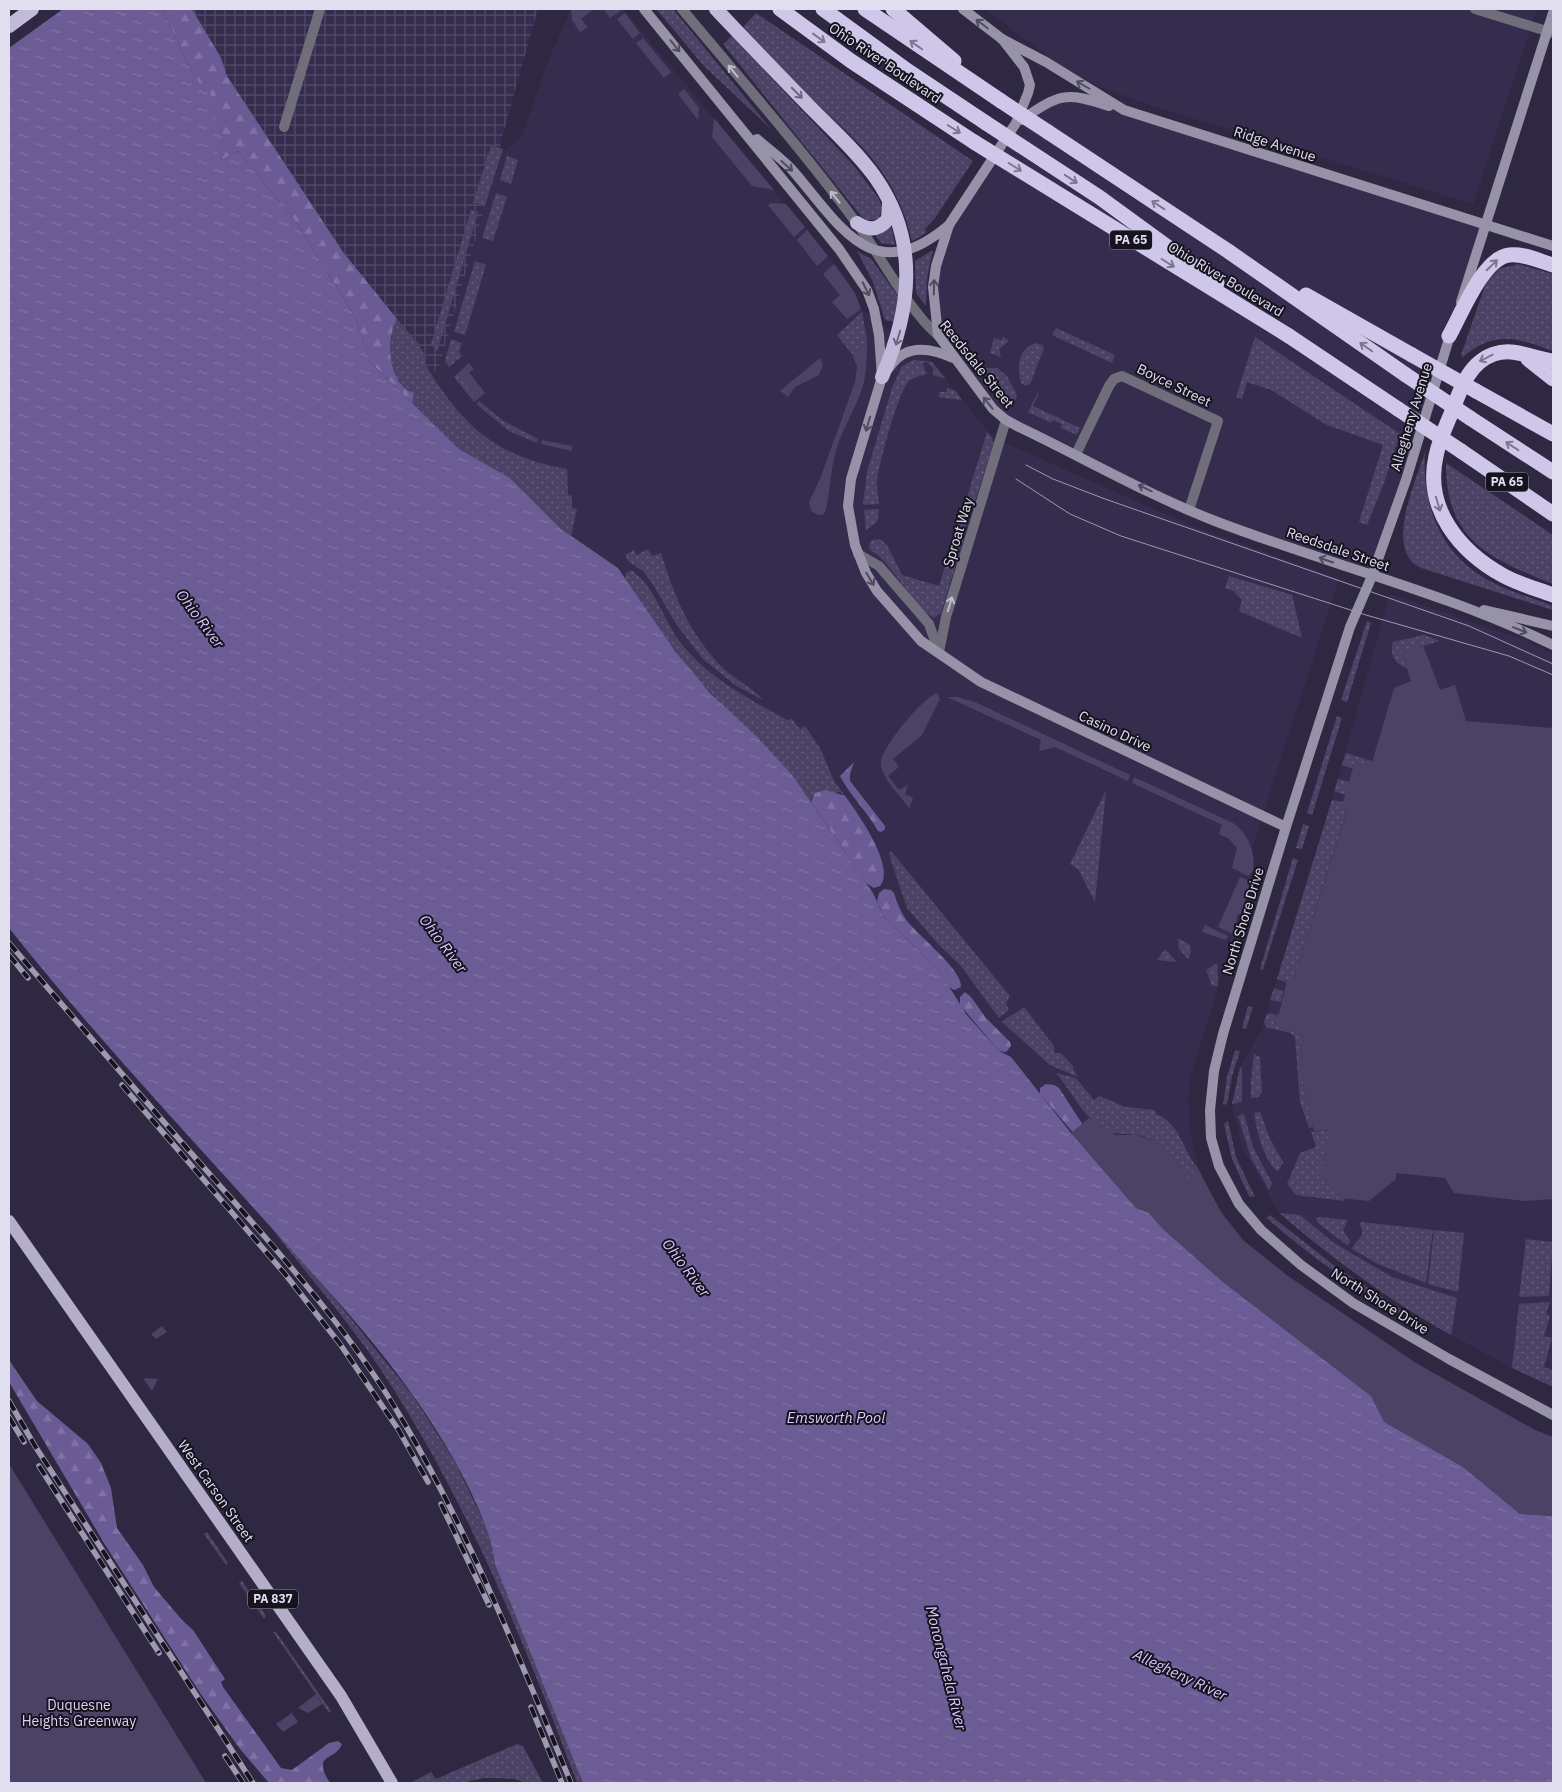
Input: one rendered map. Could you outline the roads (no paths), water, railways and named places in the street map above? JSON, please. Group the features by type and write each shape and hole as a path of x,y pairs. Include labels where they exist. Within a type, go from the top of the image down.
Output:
{"highway":[{"path":"9,26 32,9"},
{"path":"716,9 861,159 876,178 889,203 905,252 906,296 896,344 882,377"},
{"name":"Ohio River Boulevard","path":"780,9 851,61 974,142 1290,336 1553,514"},
{"path":"823,9 886,56 1127,216 1290,336"},
{"name":"Ohio River Boulevard","path":"865,9 1228,251 1406,375 1553,472"},
{"path":"893,9 1001,101"},
{"path":"857,223 867,229 879,228 888,219 889,203"},
{"path":"1228,251 1553,434"},
{"path":"1449,336 1482,276 1495,260 1502,256 1518,255 1553,265"},
{"path":"1553,361 1508,351 1480,360 1469,372 1435,456 1436,502 1452,534 1480,561 1505,577 1553,595"},
{"path":"1508,351 1527,359 1553,379"}],"main road":[{"path":"644,9 737,122 792,170 842,229 859,243 886,253 905,252 925,243 950,225"},
{"path":"938,335 933,287 936,266 950,225 1016,123 1030,85 1024,67 1002,39 962,9"},
{"name":"Allegheny Avenue","path":"1286,826 1350,628 1372,576 1406,480 1449,336 1550,32 1553,12"},
{"name":"Ridge Avenue","path":"1002,39 1124,110 1553,246"},
{"path":"1016,123 1051,100 1067,96 1079,96 1124,110"},
{"name":"Casino Drive","path":"737,122 839,248 862,282 874,309 879,334 882,377 851,480 848,506 858,554 866,573 890,607 922,641 958,668 1006,695 1286,826"},
{"name":"Reedsdale Street","path":"938,335 992,409 1006,420 1189,510 1372,576 1459,605 1553,645"},
{"path":"882,377 899,357 914,349 932,350 953,358"},
{"name":"Reedsdale Street","path":"1459,605 1526,618 1553,626"},
{"name":"North Shore Drive","path":"1286,826 1214,1071 1210,1110 1211,1138 1219,1166 1236,1198 1261,1230 1301,1265 1353,1303 1449,1359 1553,1414"},
{"name":"West Carson Street","path":"9,1221 341,1696 392,1783"}],"street":[{"path":"284,127 320,9"},
{"name":"Reedsdale Street","path":"682,9 857,223 906,296 931,330 938,335"},
{"path":"1475,9 1550,32"},
{"name":"Boyce Street","path":"1076,454 1109,386 1114,379 1122,376 1218,421 1189,510"},
{"name":"Sproat Way","path":"939,652 946,617 1006,420"},
{"path":"858,554 879,566 929,624 939,652"}],"water":[{"name":"Emsworth Pool","path":"9,9 162,9 190,68 200,84 207,82 223,141 214,147 222,160 238,151 293,218 355,317 370,362 459,449 510,478 561,529 618,568 675,651 710,693 754,734 793,776 873,893 884,917 939,970 966,1014 999,1051 1011,1057 1071,1133 1136,1208 1149,1213 1163,1229 1223,1282 1371,1396 1384,1422 1463,1467 1520,1514 1553,1516 1553,1783 583,1783 495,1564 489,1535 482,1516 447,1447 422,1408 394,1370 335,1298 123,1063 9,928"}],"tram line":[{"path":"1026,465 1053,479 1105,499 1469,626 1553,664"},
{"path":"1016,479 1070,514 1121,536 1366,615 1509,656 1553,675"}],"railway":[{"path":"9,943 290,1266 338,1326 383,1388 428,1465 473,1554 571,1783"},
{"path":"9,955 28,978"},
{"path":"122,1085 285,1274 340,1344 398,1429 428,1482"},
{"path":"9,1401 35,1446 253,1783"},
{"path":"9,1417 24,1442"},
{"path":"39,1466 159,1653"},
{"path":"441,1504 489,1605"},
{"path":"531,1707 562,1783"},
{"path":"225,1756 243,1783"}],"water label":[{"name":"Ohio River","path":"200,619"},
{"name":"Ohio River","path":"443,944"},
{"name":"Ohio River","path":"686,1268"},
{"name":"Monongahela River","path":"946,1668"},
{"name":"Allegheny River","path":"1180,1675"}],"park label":[{"name":"Duquesne Heights Greenway","path":"79,1714"}]}
